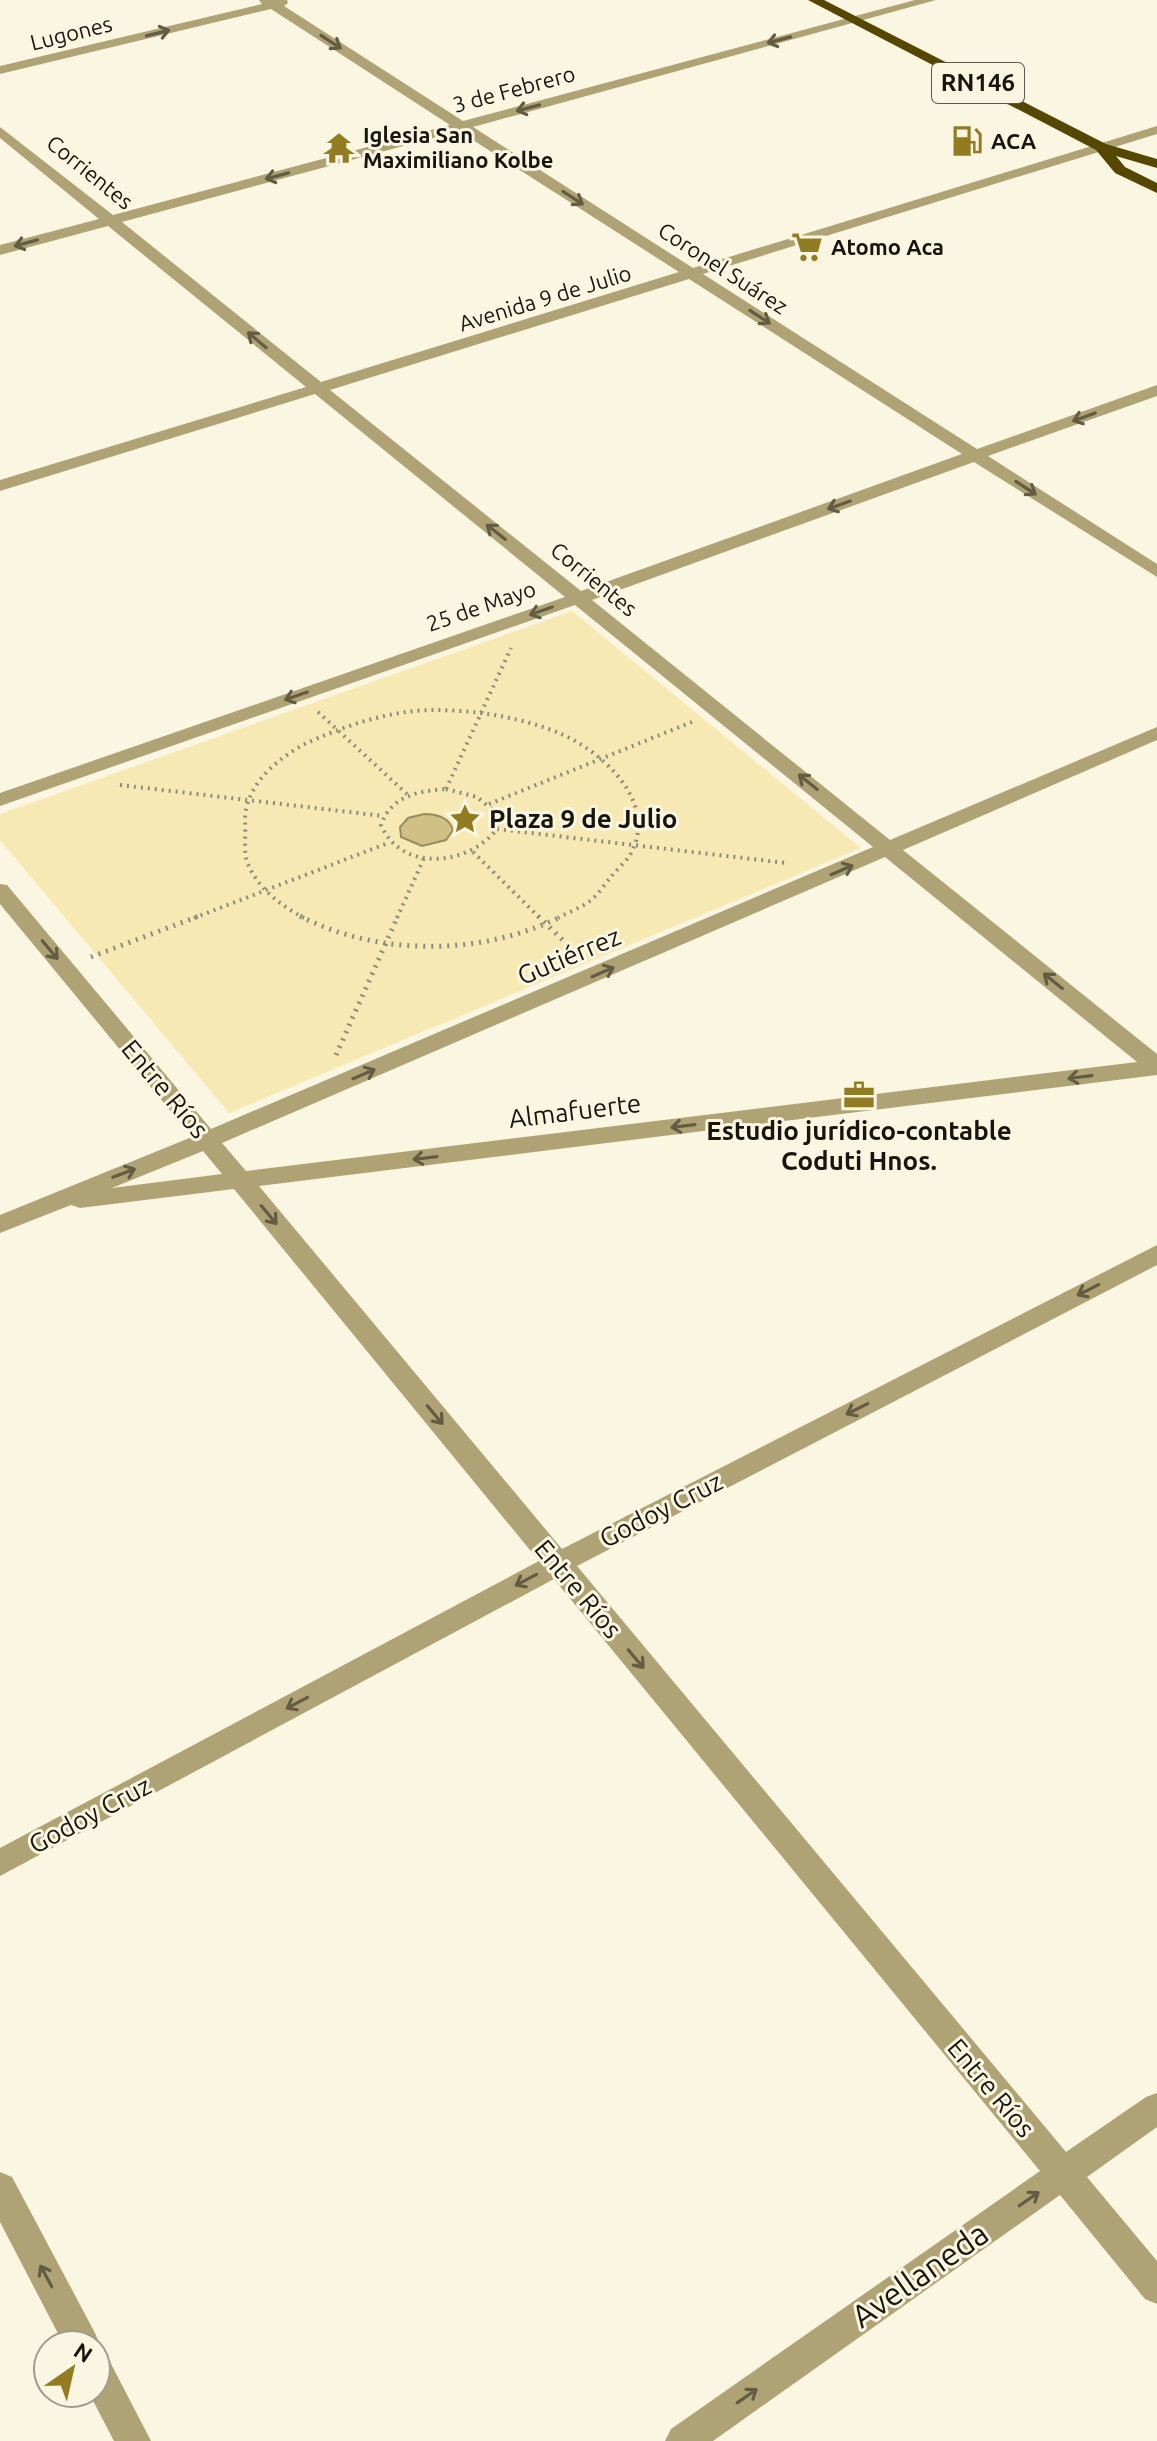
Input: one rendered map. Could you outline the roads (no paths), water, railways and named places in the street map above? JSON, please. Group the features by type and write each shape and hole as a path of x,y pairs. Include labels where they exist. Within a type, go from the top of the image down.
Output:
{"highway":[{"name":"RN146","path":"814,0 1101,147 1157,164"},
{"name":"RN146","path":"1101,147 1120,170 1157,189"}],"street":[{"name":"Lugones","path":"0,70 269,2 291,0"},
{"name":"3 de Febrero","path":"0,250 930,0"},
{"name":"Coronel Suárez","path":"269,2 1157,572"},
{"name":"Avenida 9 de Julio","path":"0,486 694,275 1157,130"},
{"name":"Corrientes","path":"0,131 1157,1067"},
{"name":"25 de Mayo","path":"0,800 579,598 1157,390"},
{"name":"Gutiérrez","path":"0,1224 207,1140 1157,733"},
{"name":"Entre Ríos","path":"0,890 1157,2287"},
{"name":"Almafuerte","path":"0,1210 1157,1067"},
{"name":"Godoy Cruz","path":"0,1863 557,1564 1157,1254"},
{"name":"Avellaneda","path":"683,2441 1157,2108"},
{"path":"0,2188 75,2329"},
{"path":"112,2401 133,2441"}],"place":[{"name":"ACA","path":"967,141"},
{"name":"Iglesia San Maximiliano Kolbe","path":"339,148"},
{"name":"Atomo Aca","path":"807,247"},
{"name":"Plaza 9 de Julio","path":"465,819"},
{"name":"Estudio jurídico-contable Coduti Hnos.","path":"859,1095"}]}
